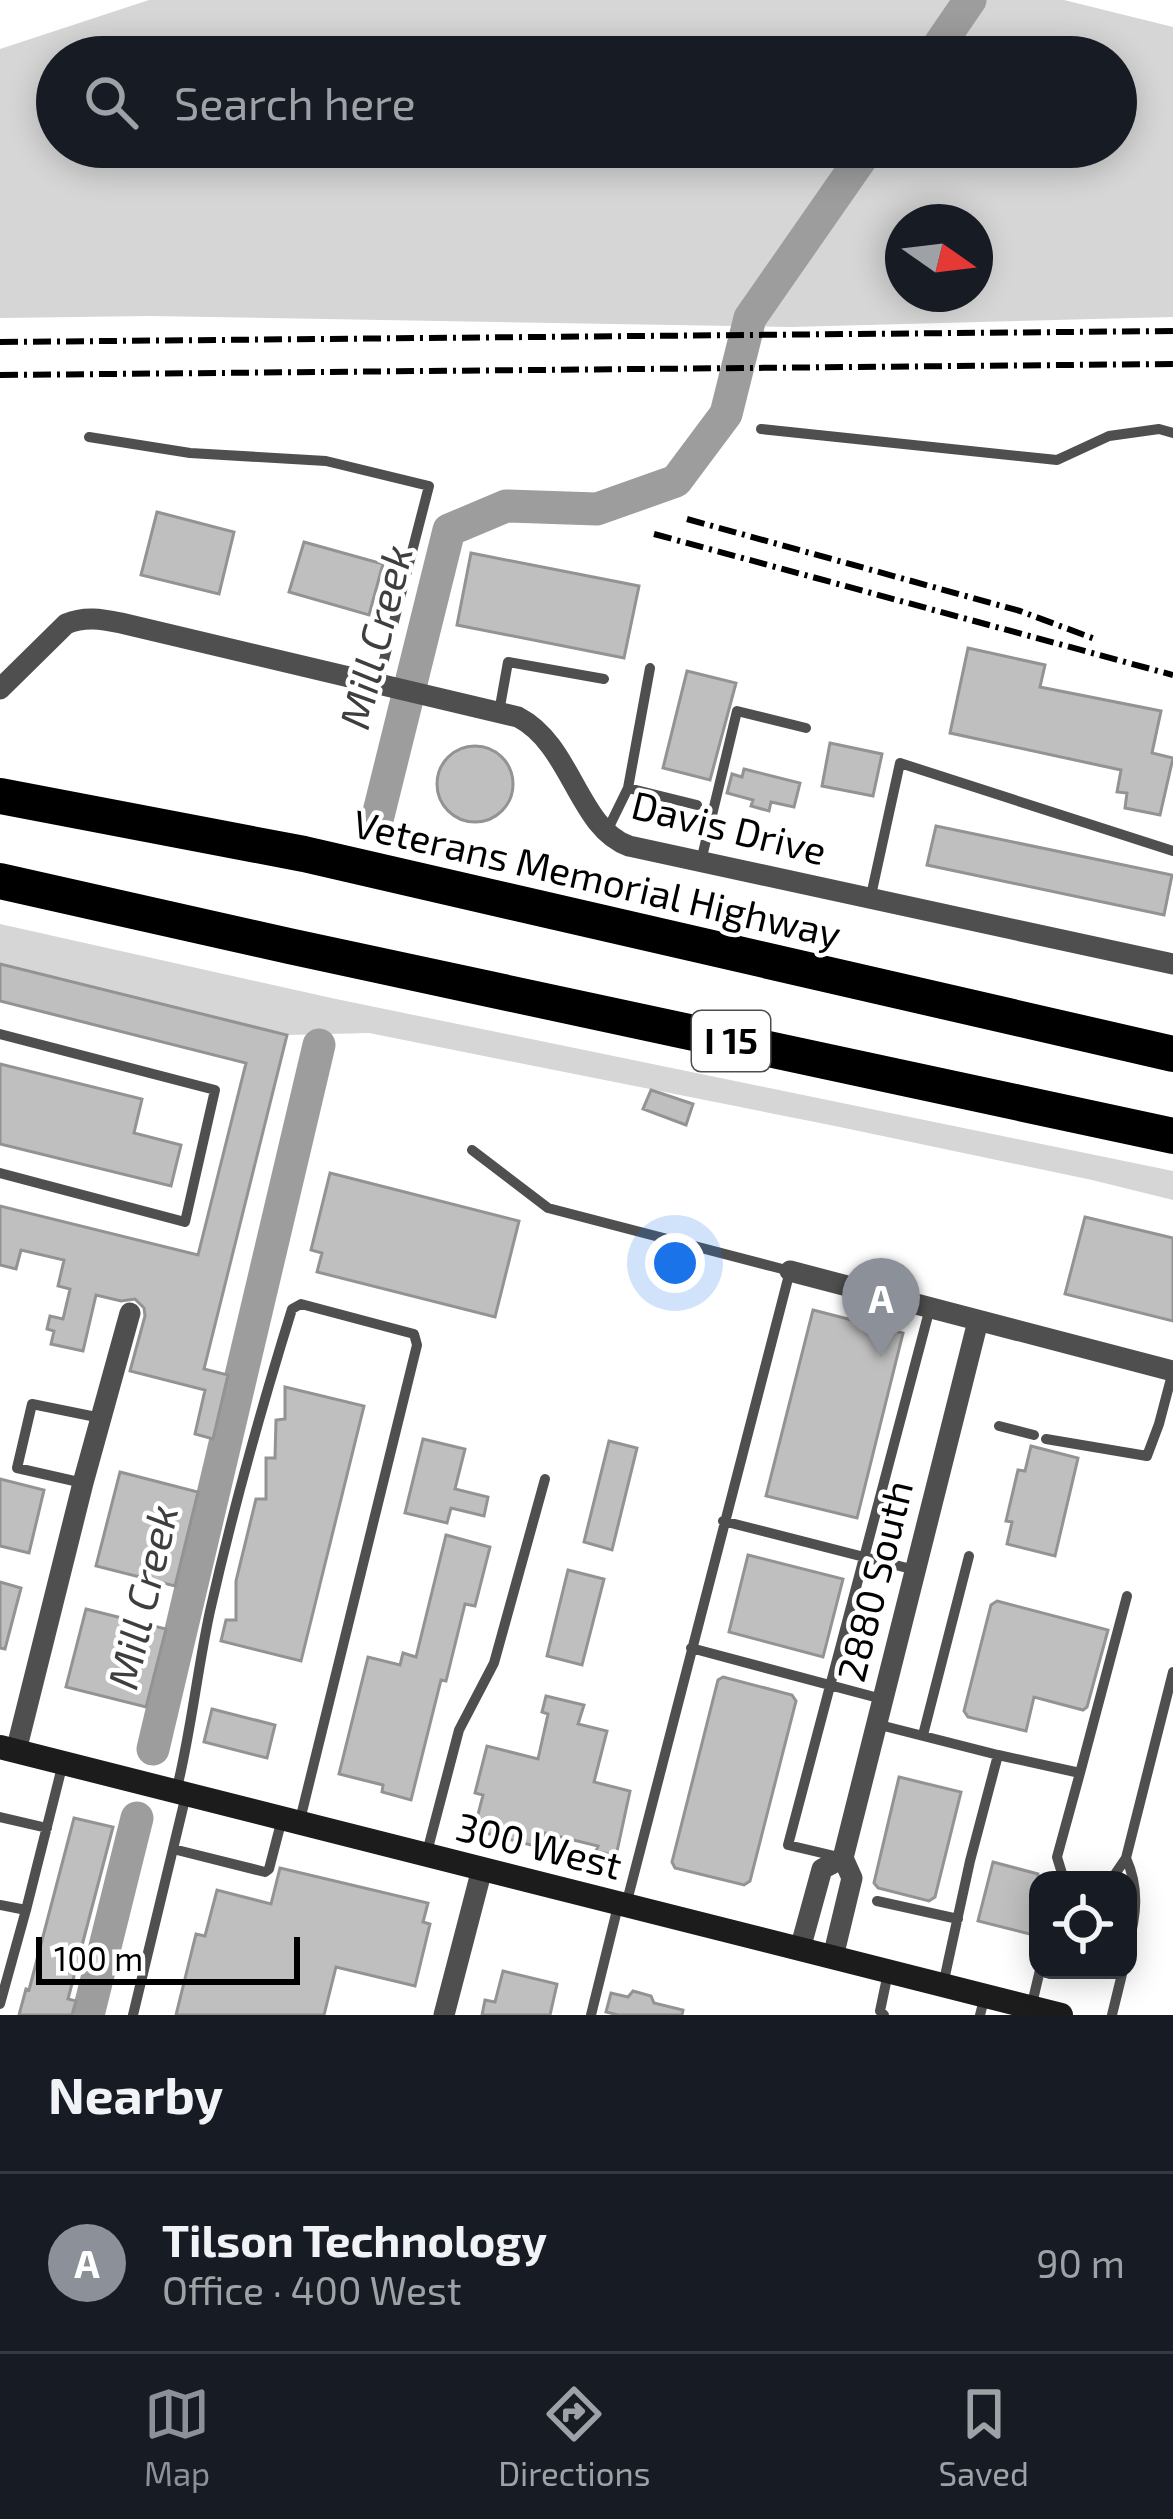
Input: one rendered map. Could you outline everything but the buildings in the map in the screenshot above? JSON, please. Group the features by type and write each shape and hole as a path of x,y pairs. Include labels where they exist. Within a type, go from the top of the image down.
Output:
{"highway":[{"path":"0,781 304,854"},
{"name":"Veterans Memorial Highway","path":"0,796 304,854 1173,1054"},
{"name":"I 15","path":"0,881 1173,1136"},
{"path":"0,904 289,946"}],"main road":[{"name":"300 West","path":"8,1749 943,1985 983,2006 1060,2015"}],"street":[{"name":"Davis Drive","path":"0,689 66,624 93,618 500,712 534,725 553,746 605,834 629,846 1173,964"},
{"path":"790,1271 1173,1371"},
{"path":"8,1749 130,1312"},
{"name":"2880 South","path":"833,1957 852,1878 843,1858 977,1321"},
{"name":"2880 South","path":"800,1948 822,1869 843,1858"},
{"path":"444,2015 482,1869"}],"lane":[{"path":"760,429 1057,460 1108,436 1160,429 1173,433"},
{"path":"89,437 190,453 326,460 429,486 385,688"},
{"path":"500,712 508,662 604,679"},
{"path":"605,834 628,788 650,668"},
{"path":"700,862 737,711 806,728"},
{"path":"870,899 900,763 1173,851"},
{"path":"628,788 697,805"},
{"path":"0,1034 215,1090 184,1222 0,1173"},
{"path":"472,1150 548,1208 790,1271 591,2015"},
{"path":"133,2015 172,1850 210,1612 256,1426 292,1309 301,1304 414,1334 417,1345 290,1821 269,1869 172,1850"},
{"path":"843,1858 788,1845 930,1309"},
{"path":"1000,1426 1147,1456 1173,1371"},
{"path":"83,1483 16,1468 32,1404 101,1418"},
{"path":"426,1855 459,1730 494,1663 544,1479"},
{"path":"723,1521 916,1570"},
{"path":"923,1735 969,1556"},
{"path":"1061,1871 1057,1856 1127,1596"},
{"path":"691,1648 882,1699"},
{"path":"1118,1871 1126,1858 1173,1672"},
{"path":"876,1724 1080,1773"},
{"path":"943,1985 998,1755"},
{"path":"0,2005 63,1763"},
{"path":"0,1817 47,1828"},
{"path":"1126,1858 1132,1871"},
{"path":"877,1901 958,1919"},
{"path":"0,1905 26,1910"},
{"path":"884,2015 880,2000 888,1971"},
{"path":"1031,2008 1038,1979"},
{"path":"1112,2015 1121,1979"}],"shaded area":[{"path":"149,0 1064,0 1173,27 1173,317 791,327 150,316 0,318 0,49 36,37 36,168 1137,168 1137,36 40,36"},
{"path":"0,924 336,999 1173,1171 1173,1200 835,1126 369,1033 288,1035 0,963"}],"waterway":[{"name":"Mill Creek","path":"945,36 970,0"},
{"name":"Mill Creek","path":"378,816 449,530 506,506 597,509 676,481 726,414 750,318 854,168"},
{"name":"Mill Creek","path":"153,1749 319,1045"},
{"name":"Mill Creek","path":"88,2015 137,1818"}],"railway":[{"path":"0,342 1173,331"},
{"path":"0,375 1173,364"},
{"path":"687,519 1020,611 1095,639"},
{"path":"654,534 1173,675"}],"place":[{"name":"Tilson Technology","path":"881,1357"}]}
